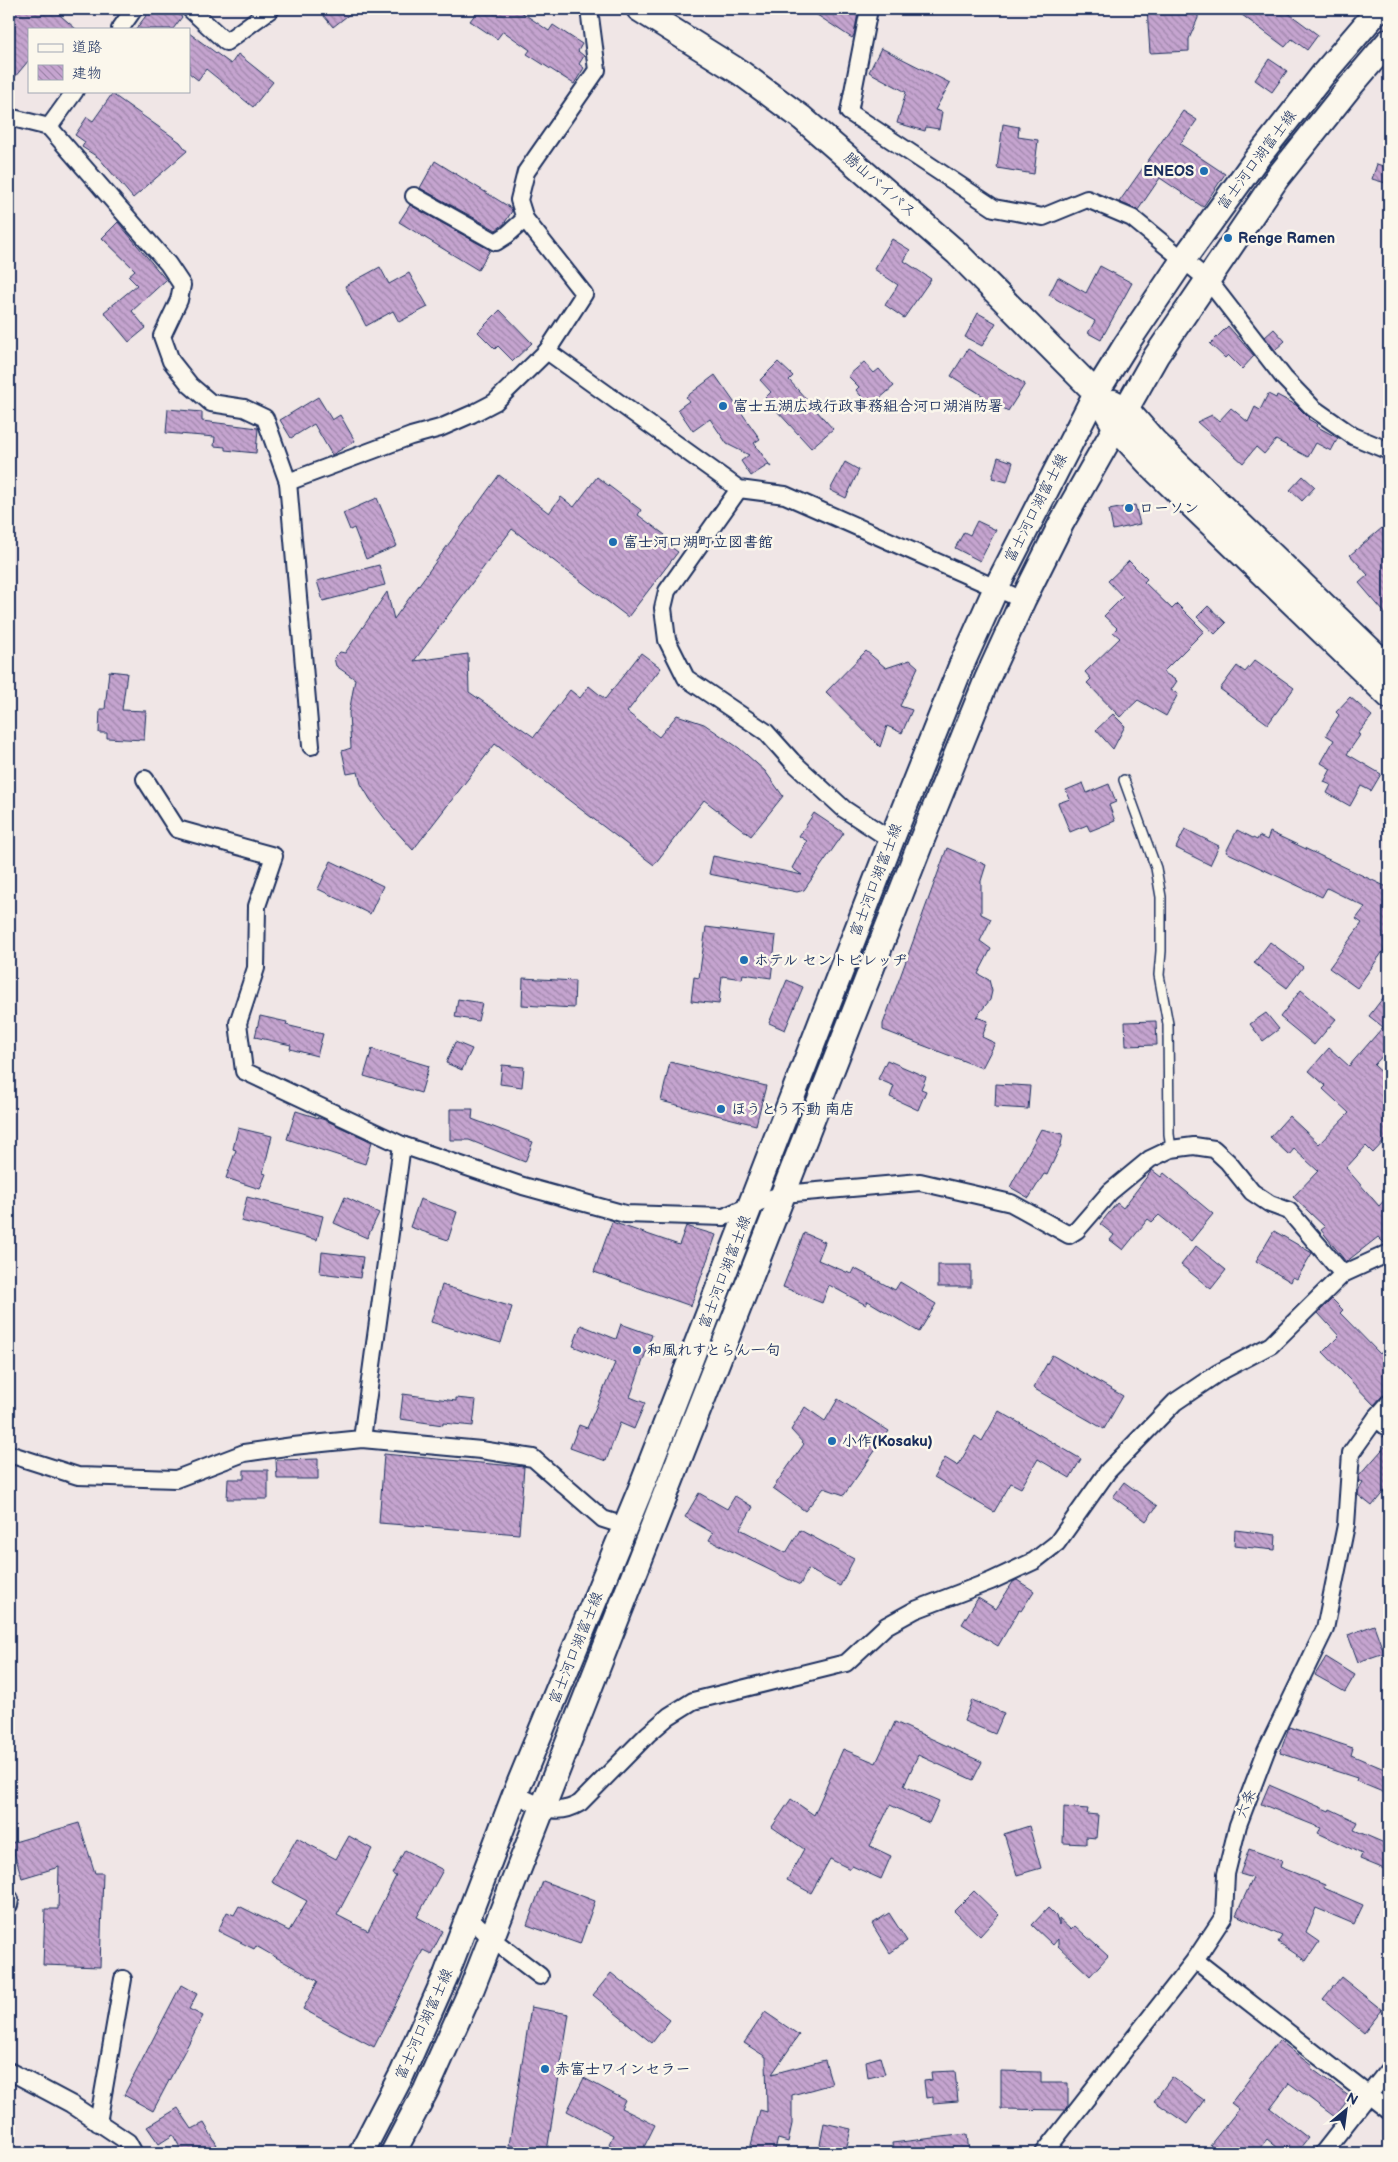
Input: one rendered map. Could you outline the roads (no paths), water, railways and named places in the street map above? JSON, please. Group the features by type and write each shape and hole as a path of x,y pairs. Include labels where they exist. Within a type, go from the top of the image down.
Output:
{"main road":[{"name":"勝山バイパス","path":"639,9 741,73 802,118 957,253 1096,394"},
{"name":"富士河口湖富士線","path":"361,2153 428,2019 515,1794 625,1526 961,666 996,588 1096,394 1127,343 1183,260 1254,162 1325,72 1379,9"},
{"name":"富士河口湖富士線","path":"393,2153 454,2032 492,1939 925,833 987,679 1023,600 1062,522 1156,356 1277,178 1389,41"},
{"path":"1096,394 1121,418 1154,441 1389,668"},
{"path":"1121,418 1159,474 1389,696"}],"street":[{"path":"121,28 134,9"},
{"path":"190,9 226,42 271,9"},
{"path":"288,482 411,436 440,428 472,414 495,402 548,351 584,294 525,219 519,200 526,172 597,70 589,9"},
{"path":"869,9 849,112 994,208 1043,217 1086,200 1132,218 1208,280 1284,378 1313,408 1353,436 1389,451"},
{"path":"49,127 74,92"},
{"path":"9,117 49,127 168,264 182,285 179,300 162,336 171,361 190,385 211,403 244,408 265,418 288,482 311,746"},
{"path":"414,196 496,242 525,219"},
{"path":"548,351 739,489 785,495 1023,600"},
{"path":"739,489 667,591 663,608 667,640 686,678 766,732 792,761 844,809 892,840"},
{"path":"144,779 177,830 274,856 257,906 256,968 238,1023 244,1071 402,1145 523,1186 625,1214 724,1217 750,1205 783,1194 920,1182 1011,1202 1069,1236 1077,1230 1110,1192 1150,1159 1171,1149 1194,1146 1214,1149 1228,1162 1252,1192 1270,1204 1289,1211 1343,1274"},
{"path":"362,1438 402,1145"},
{"path":"515,1794 555,1811 568,1810 580,1803 648,1734 669,1716 694,1701 846,1663 886,1626 915,1610 991,1581 1034,1561 1057,1544 1108,1471 1175,1402 1218,1373 1271,1346 1343,1274 1389,1253"},
{"name":"六条","path":"1044,2153 1194,1960 1224,1916 1226,1874 1238,1825 1266,1751 1325,1629 1346,1525 1351,1453 1389,1403"},
{"path":"1376,1418 1389,1429"},
{"path":"9,1454 78,1476 176,1479 244,1453 362,1438 481,1450 533,1458 603,1519 625,1526"},
{"path":"468,1917 492,1939 540,1976"},
{"path":"1194,1960 1389,2112"},
{"path":"98,2122 123,1979"},
{"path":"1323,2153 1389,2069"},
{"path":"9,2071 71,2104 128,2142 134,2153"}],"lane":[{"path":"1124,780 1156,868 1160,897 1161,951 1159,975 1168,1024 1169,1134 1171,1149"}],"place":[{"name":"ENEOS","path":"1204,171"},
{"name":"Renge Ramen","path":"1228,238"},
{"name":"富士五湖広域行政事務組合河口湖消防署","path":"723,406"},
{"name":"ローソン","path":"1129,508"},
{"name":"富士河口湖町立図書館","path":"613,542"},
{"name":"ホテル セントビレッヂ","path":"744,960"},
{"name":"ほうとう不動 南店","path":"721,1109"},
{"name":"和風れすとらん一句","path":"637,1350"},
{"name":"小作(Kosaku)","path":"832,1441"},
{"name":"赤富士ワインセラー","path":"545,2069"}]}
